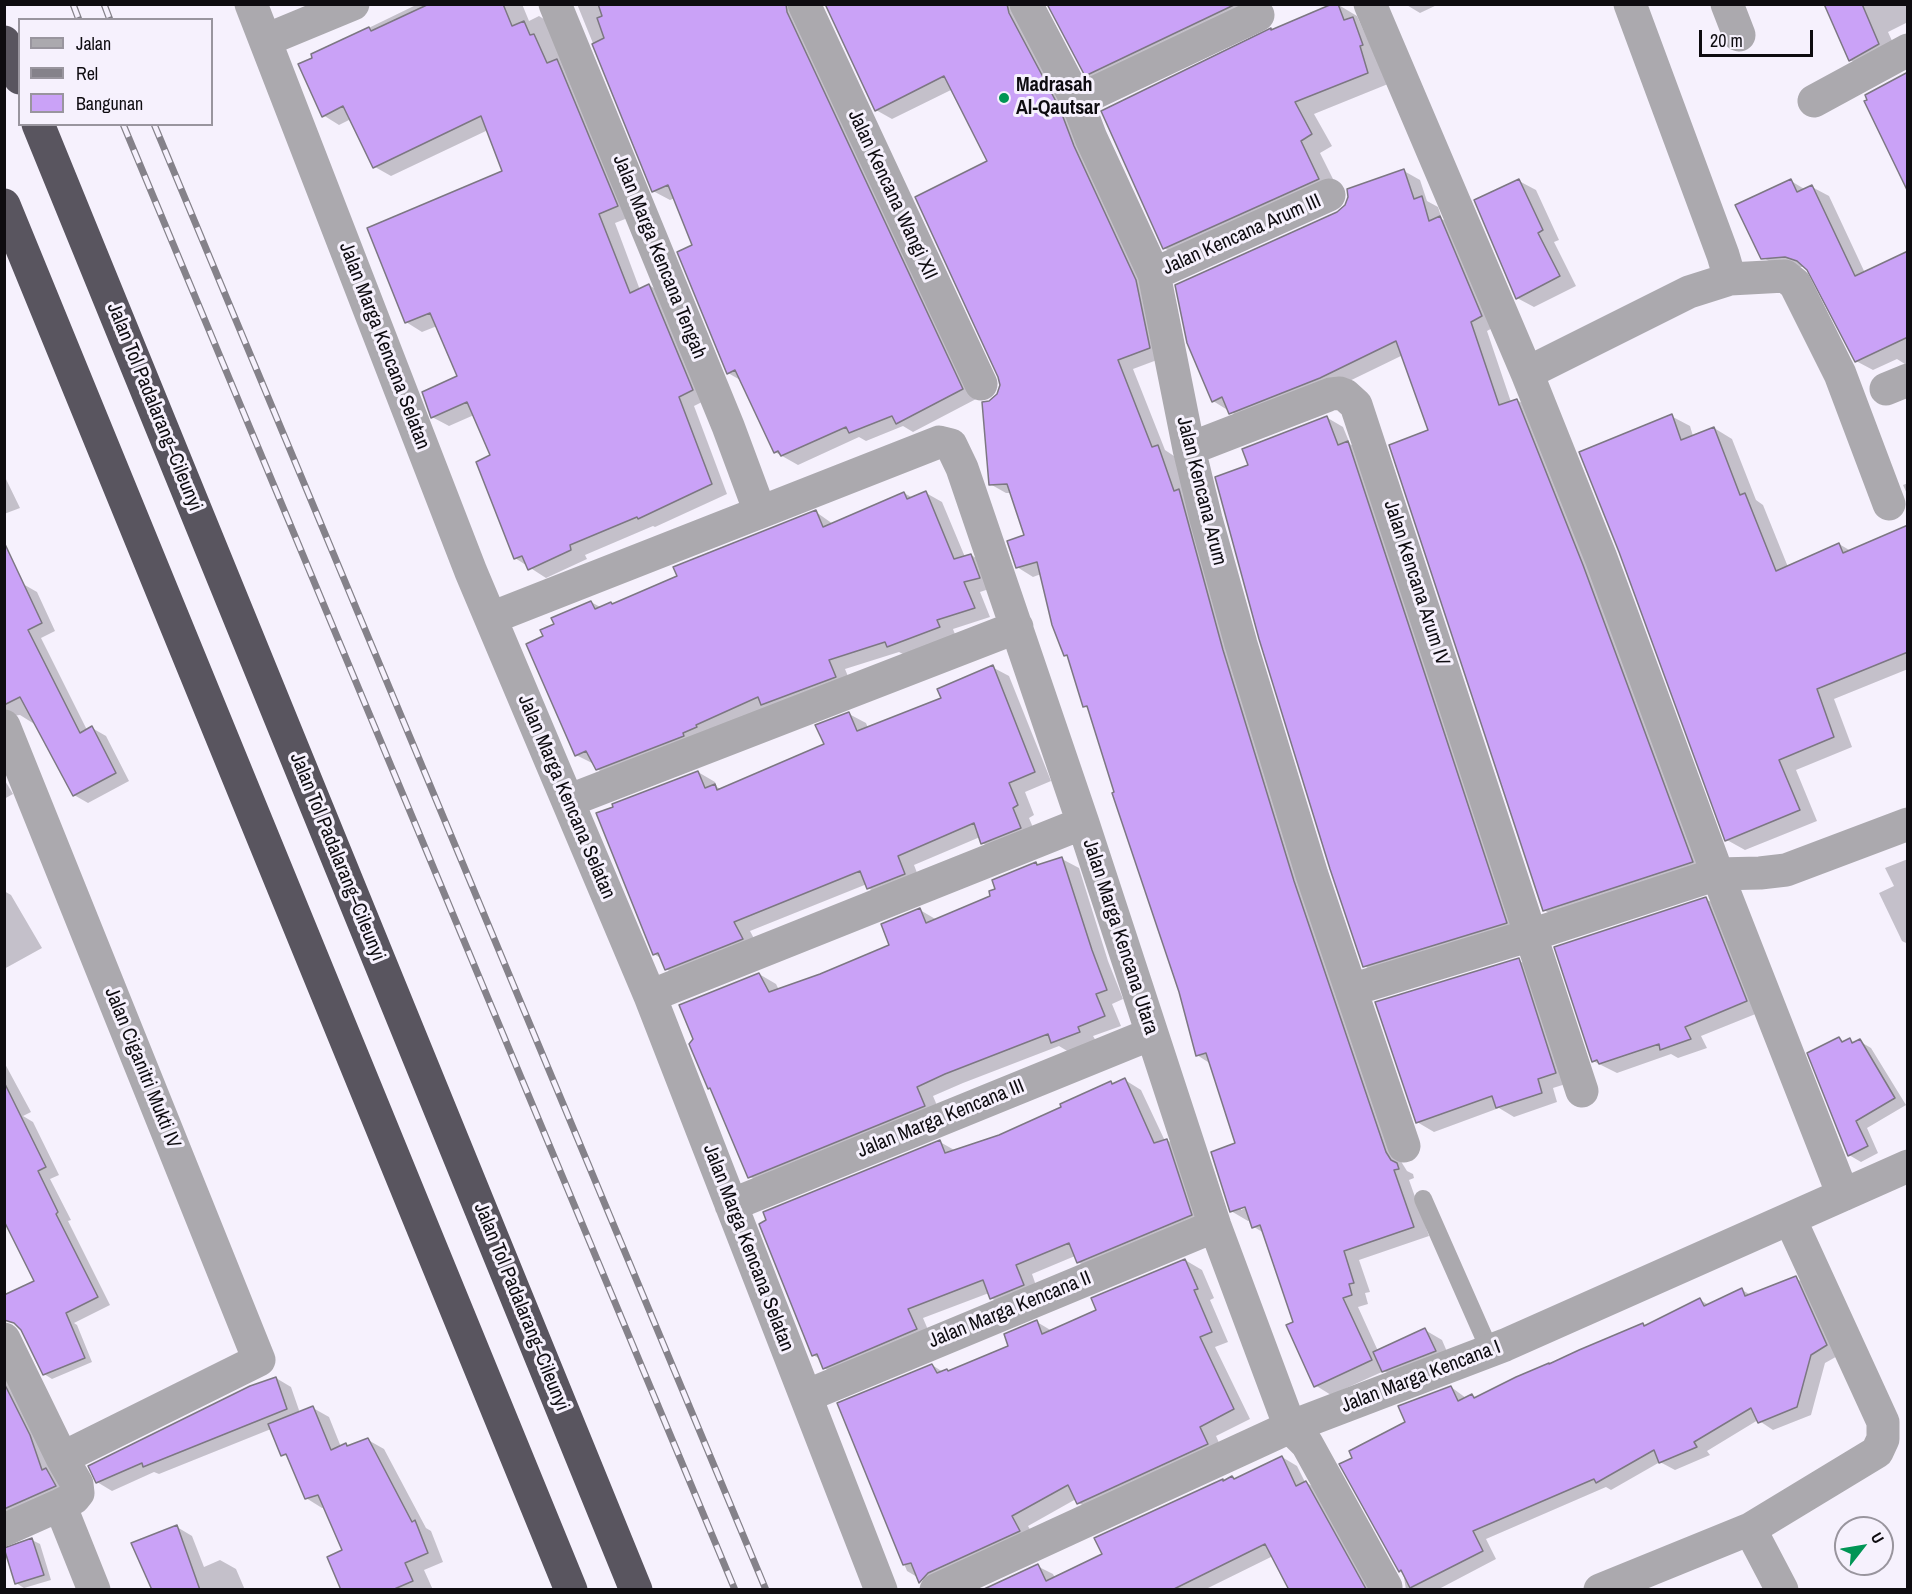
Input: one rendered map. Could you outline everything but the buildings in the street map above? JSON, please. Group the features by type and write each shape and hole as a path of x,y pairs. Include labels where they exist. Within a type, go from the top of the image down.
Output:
{"highway":[{"path":"4,42 18,74"},
{"name":"Jalan Tol Padalarang–Cileunyi","path":"39,126 636,1590"},
{"path":"4,205 571,1590"}],"street":[{"name":"Jalan Marga Kencana Selatan","path":"251,4 491,618 650,996 881,1590"},
{"path":"266,40 353,4"},
{"name":"Jalan Marga Kencana Tengah","path":"555,4 728,426 760,512"},
{"name":"Jalan Kencana Wangi XII","path":"804,4 981,384"},
{"name":"Jalan Kencana Arum","path":"1026,4 1077,101 1091,138 1154,274 1189,449 1240,644 1312,875 1404,1146"},
{"path":"1370,4 1527,373 1601,558 1717,874 1843,1195"},
{"path":"1630,4 1730,279"},
{"path":"1727,4 1739,35"},
{"path":"1077,101 1258,15"},
{"path":"1814,101 1908,50"},
{"name":"Jalan Kencana Arum III","path":"1154,274 1329,195"},
{"path":"1527,373 1689,292 1730,279 1785,276 1795,284 1840,374 1889,504"},
{"name":"Jalan Kencana Arum IV","path":"1189,449 1331,394 1346,395 1356,405 1582,1091"},
{"name":"Jalan Marga Kencana Utara","path":"760,512 939,442 951,445 962,468 1017,627 1215,1226 1290,1427"},
{"path":"491,618 760,512"},
{"path":"568,801 1017,627"},
{"name":"Jalan Ciganitri Mukti IV","path":"4,726 259,1360 62,1458"},
{"path":"650,996 1083,823"},
{"path":"1351,990 1531,935 1717,874 1786,870 1908,824"},
{"name":"Jalan Marga Kencana III","path":"731,1204 1150,1034"},
{"name":"Jalan Marga Kencana I","path":"936,1590 1290,1427 1490,1351 1908,1166"},
{"path":"1600,1590 1750,1529 1877,1452 1883,1439 1883,1422 1790,1219"},
{"name":"Jalan Marga Kencana II","path":"806,1396 1215,1226"},
{"path":"4,1339 77,1484 78,1493 74,1498 4,1530"},
{"path":"1290,1427 1307,1444 1386,1587"},
{"path":"60,1505 94,1590"},
{"path":"1750,1529 1782,1590"}],"lane":[{"path":"1424,1199 1490,1351"}],"railway":[{"path":"73,4 78,18"},
{"path":"104,4 109,18"},
{"path":"124,126 735,1590"},
{"path":"155,126 766,1590"}],"place":[{"name":"Madrasah Al-Qautsar","path":"1004,98"}]}
